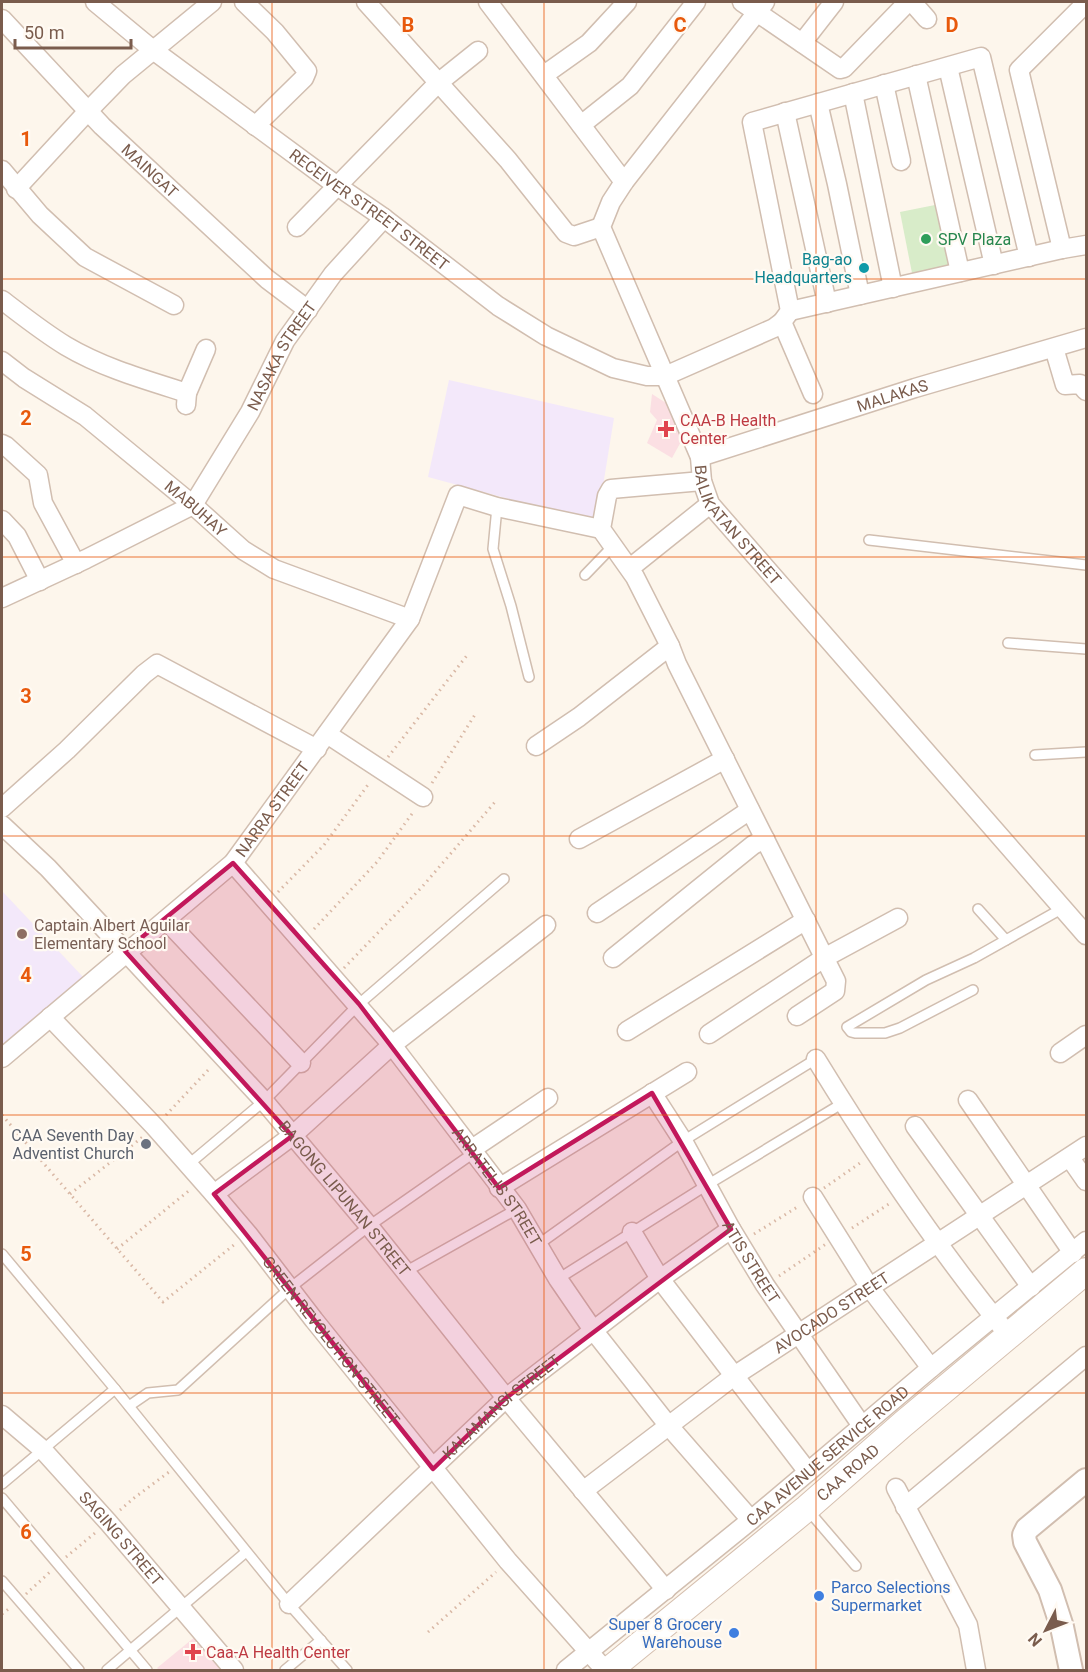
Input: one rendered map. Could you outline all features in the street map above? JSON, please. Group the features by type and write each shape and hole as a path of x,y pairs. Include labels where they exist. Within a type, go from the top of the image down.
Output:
{"main road":[{"name":"CAA ROAD","path":"607,1671 807,1508 1001,1326 1082,1255"}],"street":[{"name":"RECEIVER STREET STREET","path":"94,2 153,50 384,218 498,306 546,336 613,368 647,376 665,376"},
{"path":"16,189 123,75 212,2"},
{"path":"244,2 275,32 307,71 304,78 255,126"},
{"path":"366,2 507,160 566,233 574,236 600,226 611,202 624,182 762,7"},
{"path":"488,2 624,182"},
{"path":"544,75 589,43 627,2"},
{"path":"581,125 630,86 696,2"},
{"path":"742,2 762,7 802,43 840,69 844,68 908,2"},
{"path":"802,43 834,2"},
{"path":"912,2 927,19"},
{"path":"1062,249 1019,70 1086,3"},
{"name":"MAINGAT","path":"2,19 87,111 267,279 308,310"},
{"path":"297,227 438,82 478,51"},
{"path":"813,394 786,317 752,122 981,57 1029,257"},
{"path":"948,67 994,265"},
{"path":"916,75 960,272"},
{"path":"884,84 901,161"},
{"path":"853,93 893,288"},
{"path":"818,103 860,295"},
{"path":"785,112 827,303"},
{"path":"2,170 47,223 85,257 174,305"},
{"name":"NASAKA STREET","path":"193,505 250,412 285,341 333,274 384,218"},
{"name":"BALIKATAN STREET","path":"600,226 700,457 702,481 710,504 1086,935"},
{"path":"665,376 774,328 786,317 827,303 1086,245"},
{"path":"2,300 68,347 187,399 206,349"},
{"name":"MALAKAS","path":"700,457 915,388 1086,338"},
{"path":"1054,348 1065,385 1080,384 1086,391"},
{"name":"MABUHAY","path":"2,361 85,417 193,505 243,550 274,569 410,619"},
{"path":"2,444 38,475 43,503 76,564"},
{"path":"702,481 611,489 607,496 601,529 612,547 630,568 836,981 835,991 797,1016"},
{"name":"NARRA STREET","path":"6,1050 50,1017 125,951 166,920 233,863 410,619 458,495 497,507"},
{"path":"630,568 710,504"},
{"path":"2,598 76,564 193,505"},
{"path":"497,507 601,529"},
{"path":"2,520 17,536 40,580"},
{"path":"536,746 579,717 670,646"},
{"path":"2,808 157,664 317,750"},
{"path":"327,734 423,797"},
{"path":"579,839 725,759"},
{"path":"597,913 750,810"},
{"name":"BAGONG LIPUNAN STREET","path":"2,825 48,868 264,1101 666,1590"},
{"path":"613,958 753,845 765,839"},
{"name":"ARRATELIS STREET","path":"233,863 359,1004 392,1045 517,1209 558,1278 593,1330 668,1425 751,1520"},
{"path":"709,1034 825,958 898,918"},
{"path":"166,920 302,1063"},
{"path":"627,1031 806,920"},
{"path":"208,1187 292,1136 392,1045 546,925"},
{"name":"GREEN REVOLUTION STREET","path":"50,1017 189,1164 248,1234 314,1320 508,1561 607,1671"},
{"path":"1060,1053 1086,1035"},
{"path":"816,1059 874,1153 937,1244 1001,1326"},
{"path":"499,1188 687,1072"},
{"name":"ATIS STREET","path":"652,1093 683,1141 731,1229 798,1336 862,1426"},
{"path":"474,1150 548,1098"},
{"path":"968,1100 1026,1186 1082,1255"},
{"path":"915,1126 1032,1287"},
{"name":"AVOCADO STREET","path":"583,1491 734,1376 1086,1146"},
{"path":"1070,1158 1086,1181"},
{"path":"813,1197 870,1288 931,1368"},
{"name":"KALAMANSI STREET","path":"288,1604 434,1469 506,1398 660,1279 731,1229"},
{"path":"632,1232 660,1279 808,1472"},
{"name":"CAA AVENUE SERVICE ROAD","path":"566,1671 751,1520 931,1368 1001,1326 1032,1287 1082,1255"},
{"path":"905,1507 1086,1356"},
{"name":"SAGING STREET","path":"2,1415 42,1449 108,1522 234,1671"},
{"path":"1071,1671 1062,1627 1050,1590 1025,1542 1024,1535 1086,1480"},
{"path":"896,1488 968,1625 976,1671"}],"lane":[{"path":"497,507 493,549 511,606 529,677"},
{"path":"869,540 1086,565"},
{"path":"585,575 612,547"},
{"path":"1008,642 1086,649"},
{"path":"1035,755 1086,752"},
{"path":"189,1164 264,1101 359,1004 504,879"},
{"path":"973,990 900,1028 885,1033 855,1033 847,1027 926,980 974,958 1063,908"},
{"path":"978,909 1006,940"},
{"path":"539,1244 683,1141 816,1059"},
{"path":"558,1278 843,1103"},
{"path":"129,1406 148,1393 178,1390 290,1288 369,1226 474,1150"},
{"path":"405,1272 517,1209"},
{"path":"2,1254 129,1406 288,1604 347,1671"},
{"path":"2,1484 115,1389"},
{"path":"2,1498 147,1671"},
{"path":"807,1508 856,1566"},
{"path":"107,1671 246,1552"},
{"path":"2,1581 79,1671"},
{"path":"285,1671 321,1640"}],"path":[{"path":"303,941 377,862 423,797 476,713"},
{"path":"334,978 422,886 495,802"},
{"path":"2,1115 163,1302 248,1234"},
{"path":"117,1249 208,1187"},
{"path":"2,1614 134,1498 178,1466"},
{"path":"428,1632 508,1561"}],"highlighted area":[{"path":"233,863 359,1004 499,1188 652,1093 731,1229 506,1398 433,1469 214,1194 292,1136 125,951"}],"shaded area":[{"path":"449,380 614,418 597,523 428,477"},
{"name":"CAA-B Health Center","path":"652,394 666,403 683,438 672,458 647,443 657,420 650,412"},
{"name":"Captain Albert Aguilar Elementary School","path":"2,891 83,977 2,1051"},
{"name":"Caa-A Health Center","path":"196,1636 225,1670 159,1670 157,1668"}],"green space":[{"name":"SPV Plaza","path":"940,204 952,266 912,273 900,212"}],"place":[{"name":"SPV Plaza","path":"926,239"},
{"name":"Bag-ao Headquarters","path":"864,268"},
{"name":"CAA-B Health Center","path":"666,429"},
{"name":"Captain Albert Aguilar Elementary School","path":"22,934"},
{"name":"CAA Seventh Day Adventist Church","path":"146,1144"},
{"name":"Parco Selections Supermarket","path":"819,1596"},
{"name":"Super 8 Grocery Warehouse","path":"734,1633"},
{"name":"Caa-A Health Center","path":"193,1652"}]}
